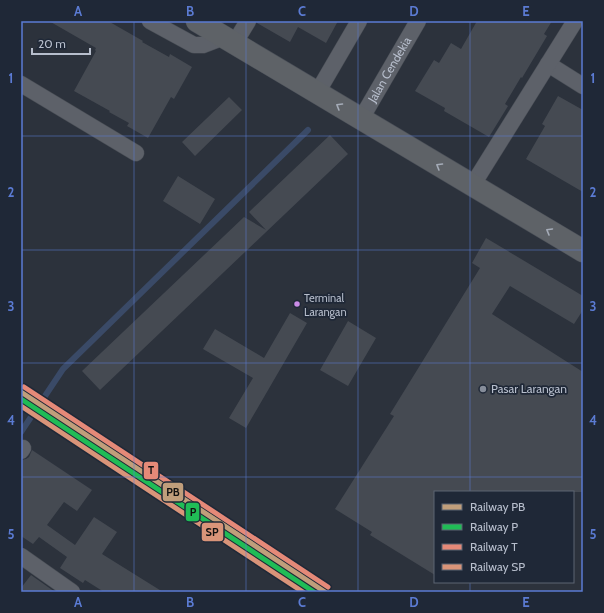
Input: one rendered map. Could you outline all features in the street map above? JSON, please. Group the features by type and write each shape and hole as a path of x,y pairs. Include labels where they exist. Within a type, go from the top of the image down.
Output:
{"highway":[{"path":"197,21 583,251"}],"street":[{"path":"150,21 194,45 229,41 248,21"},
{"path":"317,93 359,21"},
{"name":"Jalan Cendekia","path":"361,119 418,21"},
{"path":"472,186 574,21"},
{"path":"548,64 583,86"},
{"path":"21,84 136,153"},
{"path":"21,556 71,592"}],"building":[{"path":"49,21 108,21 169,57 170,54 192,67 174,99 171,97 148,138 127,126 129,123 74,91 96,51 96,48"},
{"path":"257,21 338,21 326,43 298,27 290,42 257,23"},
{"path":"477,21 552,21 544,34 547,36 505,104 508,106 489,137 444,111 445,108 415,91 434,60 439,63 451,43 461,49"},
{"path":"558,96 583,110 583,192 526,159 545,126 542,124"},
{"path":"229,97 242,110 195,156 182,142"},
{"path":"330,135 348,154 100,390 82,371 244,217 266,230 249,212"},
{"path":"178,176 215,199 200,224 163,201"},
{"name":"Pasar Larangan","path":"486,238 583,296 583,310 574,324 510,286 492,314 583,372 583,492 434,491 434,574 370,535 372,532 335,509 394,416 390,414 480,268 472,263"},
{"path":"290,313 307,323 246,428 229,418 253,378 203,349 215,329 264,358"},
{"path":"348,321 376,338 348,386 320,370"},
{"path":"32,450 92,490 77,511 64,502 47,525 75,545 94,517 117,532 102,554 163,592 104,592 85,580 83,583 60,568 67,557 39,537 33,544 21,536 21,460 29,457"},
{"path":"31,575 55,592 21,592 21,588"}],"waterway":[{"path":"21,432 63,369 308,130"}],"rail line":[{"name":"T","path":"24,387 328,587"},
{"name":"PB","path":"21,392 325,592"},
{"name":"P","path":"21,399 314,592"},
{"name":"SP","path":"21,406 303,592"}],"place":[{"name":"Terminal Larangan","path":"297,304"},
{"name":"Pasar Larangan","path":"483,389"}]}
